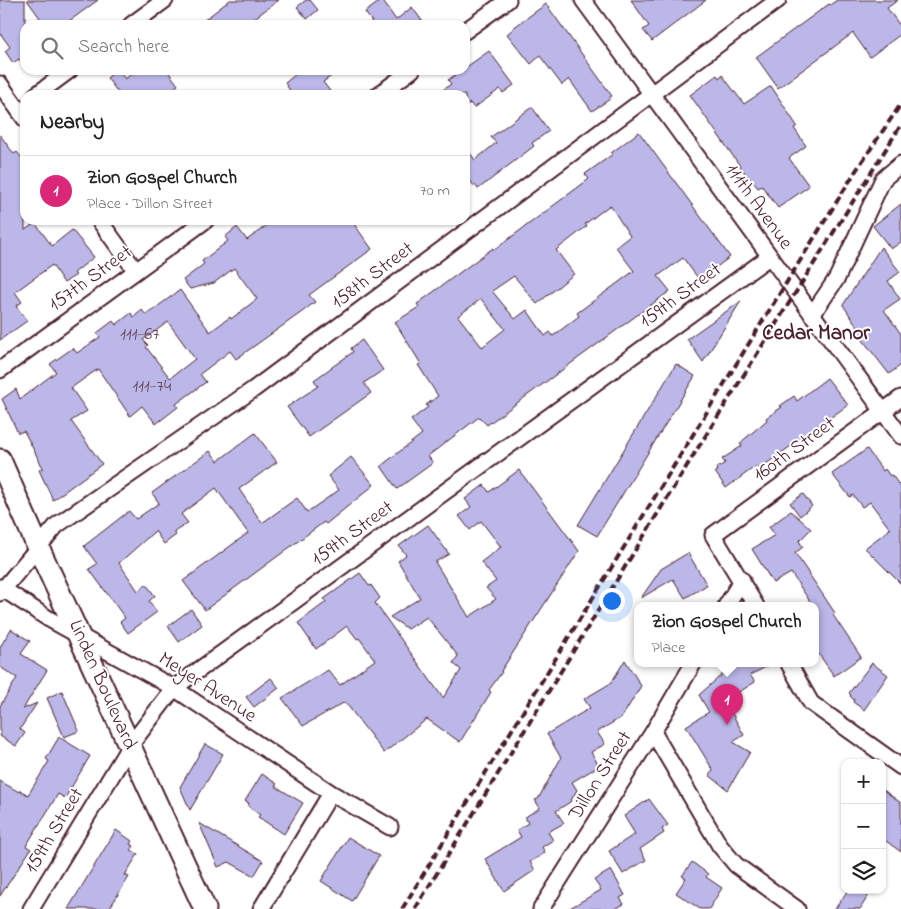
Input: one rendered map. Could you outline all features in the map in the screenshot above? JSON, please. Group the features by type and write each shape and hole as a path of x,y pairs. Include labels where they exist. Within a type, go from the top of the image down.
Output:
{"main road":[{"name":"Linden Boulevard","path":"0,460 129,747 205,909"}],"street":[{"path":"138,20 166,0"},
{"path":"470,27 508,0"},
{"name":"111th Avenue","path":"583,0 901,436"},
{"name":"158th Street","path":"1,590 56,525 254,389 778,0"},
{"path":"43,90 63,75"},
{"path":"385,90 405,75"},
{"path":"0,84 20,107"},
{"path":"812,315 836,278 882,178 901,164"},
{"path":"103,225 136,271"},
{"name":"157th Street","path":"0,370 199,225"},
{"name":"159th Street","path":"31,909 129,747 174,688 769,257"},
{"name":"160th Street","path":"742,580 713,535 901,398"},
{"path":"728,602 742,580"},
{"path":"742,580 754,602"},
{"name":"Meyer Avenue","path":"1,590 49,619 174,688 330,793 390,827"},
{"name":"Dillon Street","path":"541,909 653,732 691,667"},
{"path":"791,667 811,703 901,767"},
{"path":"653,732 720,846 736,865 797,909"},
{"path":"261,909 330,793"}],"building":[{"path":"0,0 25,0 25,20 20,20 20,60 19,59 13,63 5,51 10,47 0,33"},
{"path":"27,0 98,0 71,20 41,20"},
{"path":"230,0 279,0 252,20 204,20"},
{"path":"306,0 310,0 318,10 307,19 297,7"},
{"path":"382,0 396,20 371,20 365,12"},
{"path":"631,0 706,0 652,41 643,30 649,26"},
{"path":"837,0 898,0 887,8 901,27 901,34 870,57 853,33 778,88 756,57"},
{"path":"546,4 612,96 592,111 569,79 562,85 540,56 531,64 507,34"},
{"path":"412,7 421,20 396,20"},
{"path":"489,51 514,85 503,93 500,89 474,108 470,103 470,90 443,90 451,84 448,80 455,75 470,75 470,64"},
{"path":"110,75 122,75 125,79 130,75 171,75 178,85 172,90 116,90 107,78"},
{"path":"295,75 333,75 323,82 329,90 290,90 285,83"},
{"path":"717,75 719,78 722,75 744,104 771,86 797,126 794,128 806,146 789,158 809,186 778,208 762,186 758,188 745,173 690,95"},
{"path":"532,107 549,131 532,143 534,146 478,189 470,180 470,153 475,160 496,143 491,137"},
{"path":"639,132 730,257 703,277 701,275 698,278 683,258 658,276 670,291 487,425 479,417 428,456 433,463 397,489 381,466 422,434 411,420 428,407 426,405 438,396 418,365 421,364 395,322 419,307 417,304 493,248 494,250 589,179 585,174 613,154 611,153","holes":["610,205 630,236 616,247 634,271 577,313 579,316 553,336 550,332 545,336 527,310 515,319 492,291 514,276 537,304 574,274 556,250","481,299 505,329 482,347 458,316"]},
{"path":"0,135 14,154 17,152 20,156 20,225 25,225 25,230 32,225 36,225 52,246 72,230 94,257 74,273 76,275 64,283 52,265 15,292 22,302 16,306 27,321 0,340"},
{"path":"901,204 901,242 891,249 873,226"},
{"path":"267,225 355,225 372,249 309,295 315,302 302,312 236,359 230,351 200,374 206,382 176,404 178,407 156,424 142,406 130,416 98,369 71,388 87,411 71,421 102,464 53,500 39,470 43,468 24,431 18,433 2,399 16,389 20,399 56,372 50,364 73,348 77,353 100,337 97,333 113,321 116,325 131,313 134,317 142,310 146,315 180,290 210,332 230,317 231,319 257,299 234,268 214,283 190,289 183,280 204,264 202,261 228,241 225,237 237,227 247,240","holes":["168,322 195,359 170,378 146,347 148,345 143,340"]},
{"path":"881,247 900,272 888,281 900,299 884,310 901,334 901,365 889,374 856,331 859,329 843,305"},
{"path":"741,301 703,362 687,339"},
{"path":"362,340 383,370 364,383 371,393 309,437 287,407 318,386 314,380 353,352 351,348"},
{"path":"676,364 695,376 597,536 578,525"},
{"path":"827,378 848,405 759,469 756,466 726,488 715,472 718,471 716,469 725,463 722,459 742,446 740,443 767,420 766,418 782,407 780,406 794,396 797,401"},
{"path":"255,433 277,462 239,489 262,523 297,498 307,512 339,490 328,476 351,457 374,485 326,524 324,522 205,610 183,581 248,533 216,488 181,514 188,523 174,532 176,535 164,544 155,531 119,563 138,591 146,584 155,596 149,601 157,612 128,633 120,622 125,618 89,569 97,564 84,546 129,511 136,519 159,503 152,493 210,451 218,461"},
{"path":"867,449 883,471 885,469 890,476 892,475 901,488 901,584 865,548 890,529 870,502 862,507 853,495 850,497 832,474"},
{"path":"519,470 579,551 489,690 491,692 460,742 427,719 384,753 345,702 303,726 282,698 328,670 340,685 375,660 359,638 357,639 347,626 316,649 298,623 326,602 324,599 360,573 380,598 375,603 443,698 461,670 453,663 458,656 427,617 408,629 390,617 420,598 398,561 406,555 399,546 428,525 449,554 435,562 469,617 496,599 486,588 496,581 481,562 501,547 481,521 470,530 459,516 471,507 465,499 484,485 489,492"},
{"path":"803,494 812,506 800,516 790,503"},
{"path":"791,511 811,529 799,541 803,547 795,553 835,613 833,615 861,657 834,676 819,654 819,602 810,602 791,573 773,583 752,549 775,535 769,527"},
{"path":"688,553 707,585 685,598 673,579 641,598 661,569"},
{"path":"191,609 202,625 179,642 168,626"},
{"path":"11,629 30,641 21,654 47,670 23,709 37,703 20,729 25,733 16,746 0,736 0,706 17,678 0,667 0,647"},
{"path":"625,660 641,686 622,717 597,732 605,744 591,752 599,766 572,782 577,790 570,802 556,811 564,823 548,832 553,840 542,847 545,853 530,862 535,870 504,891 485,859 521,837 517,830 528,823 525,817 540,808 535,800 538,799 561,758 547,734 590,708 584,699 611,683"},
{"path":"872,663 888,675 864,710 853,702 854,700 849,693"},
{"path":"724,667 766,667 750,675 755,682 725,701 744,735 733,742 750,752 728,790 709,775 713,770 686,726 709,712 699,695 726,671"},
{"path":"271,678 279,688 254,707 246,697"},
{"path":"62,691 79,731 64,737 47,698"},
{"path":"59,737 90,756 65,798 58,794 26,846 31,849 0,896 0,781 28,795 49,761 46,759"},
{"path":"205,744 223,754 190,810 180,787"},
{"path":"262,774 277,784 275,786 303,803 284,834 258,817 260,815 248,806 249,803 245,801"},
{"path":"886,792 901,803 901,852 886,841"},
{"path":"649,799 668,825 662,829 664,833 640,849 646,860 623,874 609,851 635,834 624,816"},
{"path":"199,823 263,861 254,876 229,862 218,867"},
{"path":"116,830 132,841 130,844 134,846 131,850 138,854 125,875 129,877 109,909 68,909"},
{"path":"348,837 379,856 352,901 321,881"},
{"path":"692,862 708,874 706,877 722,888 709,909 700,909 676,893 686,878 682,876"},
{"path":"611,870 625,895 620,898 624,904 615,909 568,909 601,890 594,880"},
{"path":"845,894 869,894 860,909 835,909"}],"railway":[{"path":"402,909 767,314 857,169 901,104"},
{"path":"415,909 696,451 901,125"}],"place":[{"name":"Zion Gospel Church","path":"727,725"}],"district":[{"name":"Cedar Manor","path":"816,334"}]}
